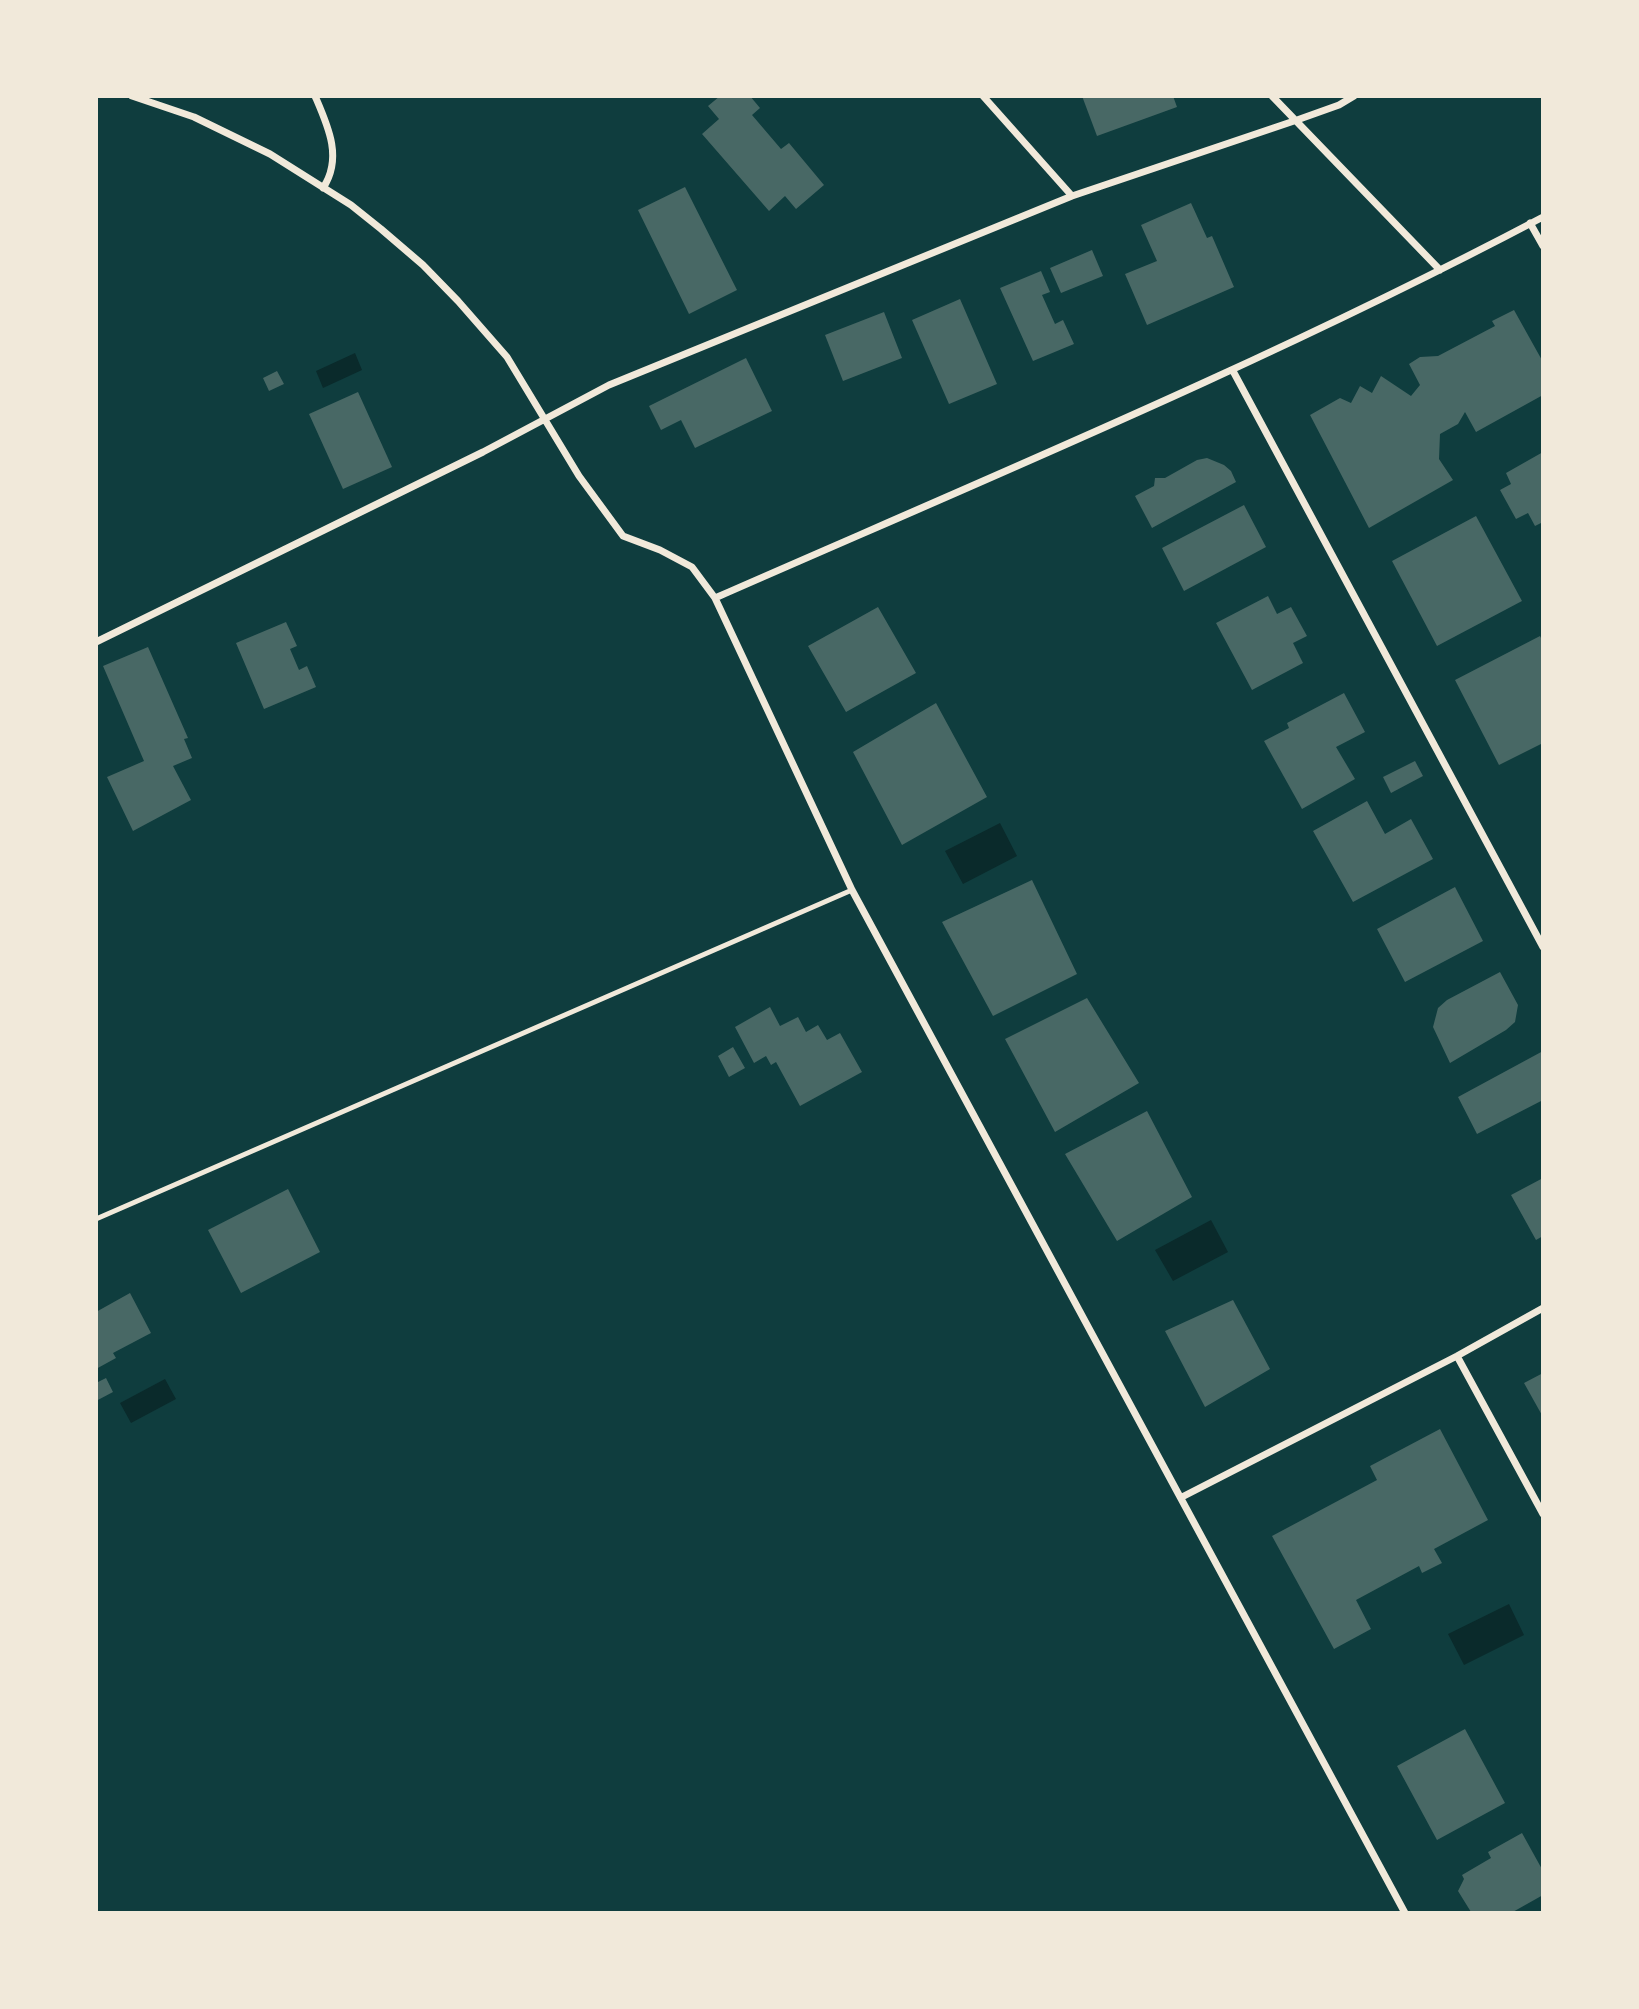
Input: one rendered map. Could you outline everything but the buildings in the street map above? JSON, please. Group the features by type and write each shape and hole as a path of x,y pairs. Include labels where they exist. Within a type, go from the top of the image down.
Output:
{"street":[{"path":"132,96 194,117 270,154 381,229 458,301 507,357 579,476 623,536 660,550 692,567 715,597 852,890 1405,1913"},
{"path":"315,96 335,154 329,179 323,188"},
{"path":"983,96 1072,196"},
{"path":"1272,96 1440,271"},
{"path":"96,642 483,452 609,385 1072,196 1297,120 1339,105 1354,96"},
{"path":"715,597 1233,371 1440,271 1543,217"},
{"path":"1530,223 1543,246"},
{"path":"1233,371 1543,947"},
{"path":"1182,1497 1457,1356 1543,1308"},
{"path":"1457,1356 1543,1514"}],"lane":[{"path":"96,1219 852,890"}],"water":[{"path":"355,353 362,370 323,388 316,371"},
{"path":"1000,823 1017,856 963,884 945,851"},
{"path":"1211,1220 1228,1252 1173,1281 1155,1250"},
{"path":"165,1379 176,1399 131,1423 120,1403"},
{"path":"1509,1604 1524,1635 1464,1665 1448,1634"}]}
